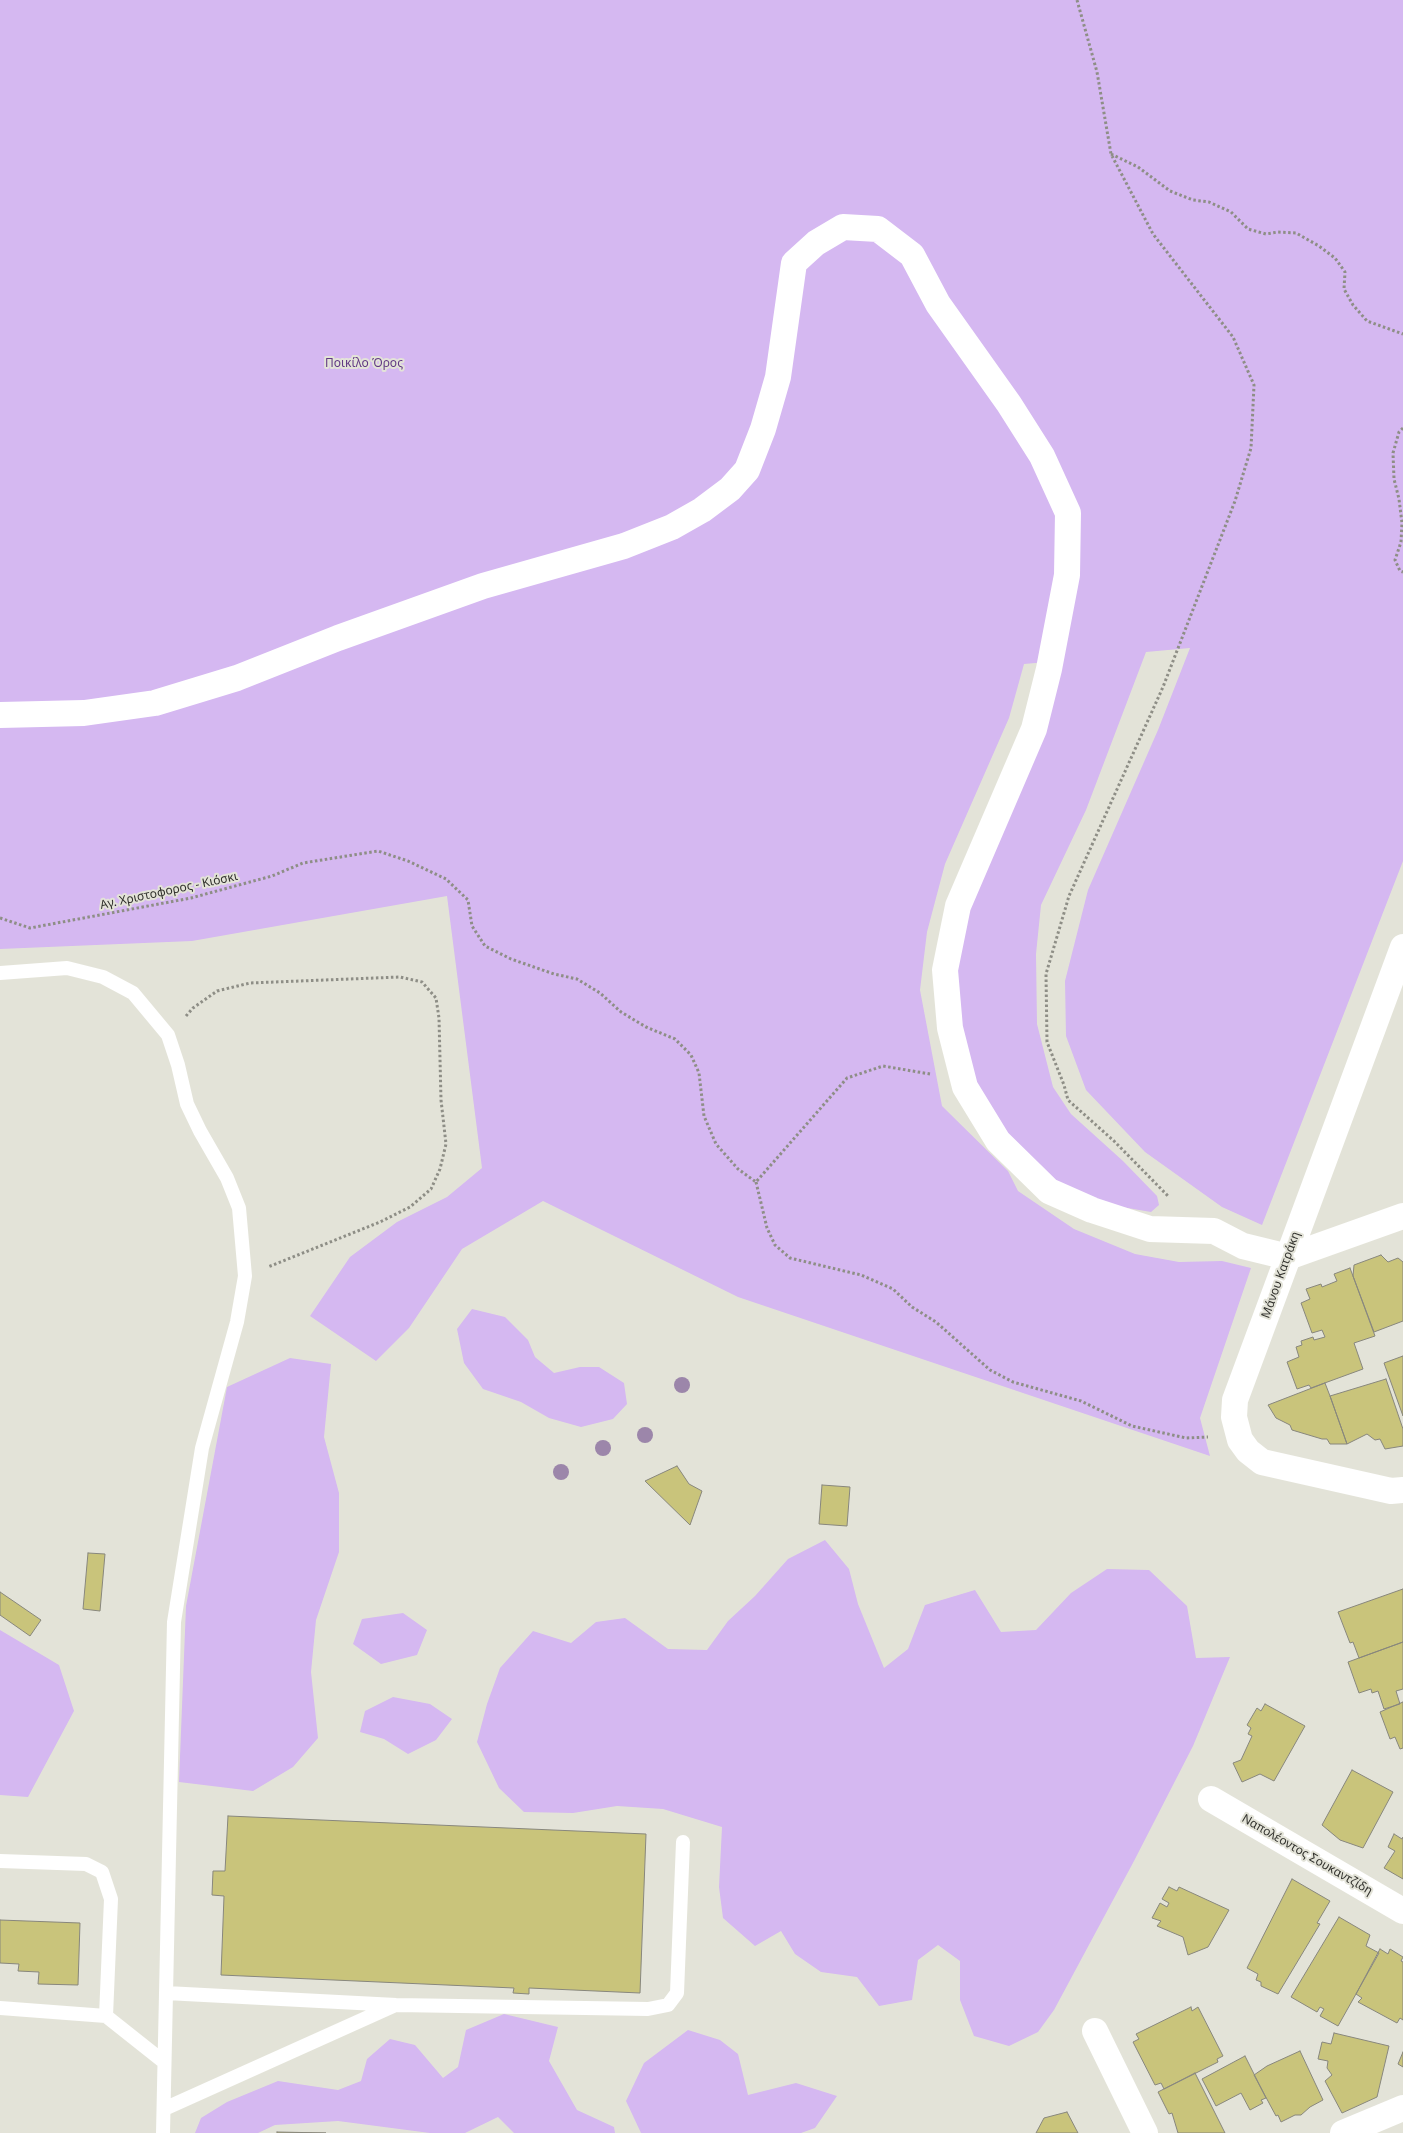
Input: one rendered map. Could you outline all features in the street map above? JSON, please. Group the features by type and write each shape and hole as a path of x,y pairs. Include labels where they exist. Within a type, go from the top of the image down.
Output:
{"street":[{"path":"0,715 84,713 155,703 237,678 338,638 483,586 624,546 672,527 730,489 747,470 778,377 794,263 816,243 843,227 878,229 912,255 938,304 1009,404 1042,456 1068,513 1068,575 1049,669 1034,728 958,906 945,970 950,1028 965,1087 998,1141 1049,1191 1092,1210 1150,1229 1214,1231 1244,1246 1288,1257 1403,1216"},
{"name":"Μάνου Κατράκη","path":"1236,1431 1234,1416 1235,1400 1403,948"},
{"path":"1236,1431 1248,1450 1262,1462 1270,1465 1391,1491 1403,1490"},
{"name":"Ναπολέοντος Σουκαντζίδη","path":"1211,1799 1403,1911"},
{"path":"1095,2031 1145,2133"},
{"path":"1343,2133 1403,2108"}],"lane":[{"path":"0,973 67,968 104,977 133,993 168,1035 178,1065 187,1104 227,1178 239,1208 245,1276 237,1322 202,1448 174,1622 163,2133"},
{"path":"166,1993 396,2005 648,2009 668,2005 677,1993 683,1842"},
{"path":"0,1861 86,1864 102,1872 111,1899 106,2016"},
{"path":"164,2110 396,2005"},
{"path":"0,2008 106,2016 164,2062"}],"path":[{"path":"1076,0 1097,72 1111,154 1152,234 1233,337 1254,385 1251,448 1235,502 1164,687 1069,896 1046,974 1047,1042 1068,1100 1114,1141 1172,1201"},
{"path":"1111,154 1138,167 1170,191 1193,200 1210,202 1231,212 1248,229 1266,234 1278,232 1296,234 1319,246 1335,258 1345,272 1344,289 1353,305 1367,321 1403,334"},
{"path":"1403,428 1399,432 1393,453 1394,478 1402,523 1401,542 1395,560 1400,571 1403,572"},
{"name":"Αγ. Χριστοφορος - Κιόσκι","path":"0,918 30,928 191,898 272,876 303,863 378,851 446,879 468,900 472,926 485,946 511,959 554,974 577,979 600,993 621,1012 646,1027 675,1039 691,1055 699,1073 704,1116 716,1144 738,1169 756,1182"},
{"path":"168,1035 193,1008 217,991 250,983 400,977 422,982 436,998 439,1018 441,1100 446,1144 440,1169 431,1189 410,1207 380,1222 245,1276"},
{"path":"965,1087 931,1074 883,1066 847,1078 756,1182 766,1228 776,1245 790,1258 861,1275 893,1289 912,1307 936,1322 990,1370 1014,1382 1081,1400 1132,1426 1150,1431 1186,1438 1212,1437 1236,1431"}],"green space":[{"name":"Ποικίλο Όρος","path":"0,0 1403,0 1403,861 1262,1225 1222,1207 1145,1152 1086,1090 1066,1036 1065,981 1088,890 1158,730 1190,648 1146,652 1086,810 1041,905 1036,954 1037,1024 1053,1087 1071,1114 1123,1161 1157,1196 1159,1205 1151,1212 1110,1205 1052,1180 1002,1135 973,1082 959,1032 954,965 966,911 1058,661 1024,664 1009,718 945,864 927,932 920,990 942,1106 1008,1171 1018,1191 1074,1229 1135,1254 1179,1262 1222,1261 1251,1268 1200,1418 1210,1456 738,1297 543,1201 462,1249 409,1328 376,1361 310,1316 350,1257 397,1222 447,1197 482,1168 447,896 192,941 0,949"},
{"path":"472,1309 505,1317 528,1340 535,1357 554,1373 580,1367 599,1367 624,1383 627,1404 613,1419 581,1427 549,1418 521,1402 483,1389 464,1363 457,1329"},
{"path":"290,1358 331,1364 324,1437 339,1493 339,1552 316,1620 311,1672 318,1738 293,1767 253,1791 179,1782 186,1606 227,1387"},
{"path":"825,1540 849,1569 858,1604 884,1668 908,1649 925,1605 975,1590 1001,1632 1036,1630 1071,1593 1107,1569 1149,1570 1187,1606 1196,1658 1230,1657 1193,1746 1054,2010 1038,2032 1009,2046 974,2036 960,2000 960,1961 938,1945 918,1960 912,2000 879,2006 857,1977 821,1972 795,1954 781,1931 755,1946 723,1918 719,1887 722,1827 663,1809 617,1806 573,1813 524,1812 499,1788 477,1742 487,1704 500,1668 533,1631 571,1643 596,1622 625,1618 668,1649 707,1650 728,1621 755,1596 788,1559"},
{"path":"403,1613 427,1630 417,1655 381,1664 353,1644 362,1619"},
{"path":"0,1630 59,1665 74,1711 28,1797 0,1795"},
{"path":"393,1697 430,1704 452,1719 436,1740 408,1754 384,1739 360,1732 365,1711"},
{"path":"504,2014 558,2027 549,2061 577,2110 614,2127 615,2133 514,2133 498,2117 465,2133 430,2133 338,2121 275,2125 258,2133 195,2133 201,2118 227,2102 278,2081 338,2090 361,2081 367,2059 390,2039 415,2045 443,2078 458,2067 466,2030"},
{"path":"688,2030 720,2040 738,2054 748,2095 796,2083 837,2096 815,2128 801,2133 641,2133 626,2101 644,2063"}],"building":[{"path":"1381,1255 1388,1262 1398,1258 1403,1262 1403,1321 1374,1332 1353,1276 1354,1265"},
{"path":"1350,1268 1375,1336 1354,1343 1363,1369 1311,1388 1309,1385 1297,1389 1287,1362 1299,1357 1296,1347 1302,1345 1301,1341 1313,1337 1314,1340 1325,1337 1322,1330 1312,1333 1301,1303 1310,1299 1306,1289 1321,1284 1322,1287 1337,1281 1334,1274"},
{"path":"1403,1356 1403,1416 1384,1363"},
{"path":"1386,1379 1403,1429 1403,1446 1385,1449 1380,1439 1375,1440 1367,1434 1347,1444 1330,1396"},
{"path":"1325,1383 1347,1444 1330,1444 1327,1439 1292,1430 1290,1425 1276,1418 1268,1405"},
{"path":"677,1466 689,1484 702,1491 690,1525 645,1481"},
{"path":"822,1485 850,1487 847,1526 819,1524"},
{"path":"88,1553 105,1554 100,1611 83,1609"},
{"path":"1403,1589 1403,1642 1359,1658 1353,1642 1350,1643 1338,1612"},
{"path":"0,1592 41,1620 30,1636 0,1615"},
{"path":"1403,1642 1403,1689 1396,1691 1400,1704 1384,1709 1378,1691 1372,1693 1371,1689 1359,1693 1348,1662"},
{"path":"1403,1702 1403,1748 1400,1749 1395,1737 1390,1739 1380,1712"},
{"path":"1265,1704 1305,1726 1274,1781 1260,1774 1242,1782 1233,1763 1241,1760 1252,1736 1248,1734 1251,1728 1247,1725 1257,1708 1261,1711"},
{"path":"1352,1770 1393,1792 1363,1848 1340,1840 1322,1825"},
{"path":"228,1816 646,1834 640,1993 529,1988 529,1994 513,1993 514,1988 221,1975 224,1896 212,1895 213,1871 225,1871"},
{"path":"1394,1834 1402,1839 1403,1837 1403,1879 1384,1868 1395,1851 1388,1847"},
{"path":"1292,1879 1330,1901 1317,1923 1320,1924 1278,1994 1261,1986 1261,1982 1256,1980 1258,1974 1247,1968"},
{"path":"1169,1887 1177,1891 1179,1887 1229,1910 1208,1947 1188,1955 1183,1937 1157,1926 1161,1921 1152,1918 1160,1903 1167,1907 1169,1903 1162,1899"},
{"path":"1339,1917 1370,1935 1366,1946 1379,1953 1338,2026 1320,2016 1324,2009 1320,2007 1317,2012 1291,1997"},
{"path":"0,1920 80,1923 78,1985 38,1984 39,1972 18,1971 19,1964 0,1963"},
{"path":"1380,1949 1388,1954 1390,1949 1403,1957 1401,1961 1403,1962 1403,2020 1400,2018 1397,2023 1358,2002 1362,1998 1356,1994"},
{"path":"1191,2007 1192,2011 1198,2007 1223,2056 1217,2059 1218,2062 1164,2089 1161,2083 1155,2085 1133,2042 1139,2039 1136,2034"},
{"path":"1334,2033 1389,2046 1377,2097 1342,2113 1325,2081 1332,2075 1327,2068 1328,2061 1318,2059 1322,2042 1331,2044"},
{"path":"1300,2051 1323,2100 1310,2107 1301,2115 1295,2115 1281,2122 1254,2075 1267,2066"},
{"path":"1403,2052 1403,2067 1398,2064"},
{"path":"1245,2056 1266,2098 1261,2100 1263,2103 1250,2110 1241,2093 1216,2106 1202,2079"},
{"path":"1195,2073 1225,2133 1178,2133 1172,2113 1169,2114 1158,2092"},
{"path":"1067,2112 1078,2133 1036,2133 1044,2118"},
{"path":"277,2132 326,2133 277,2133"}]}
